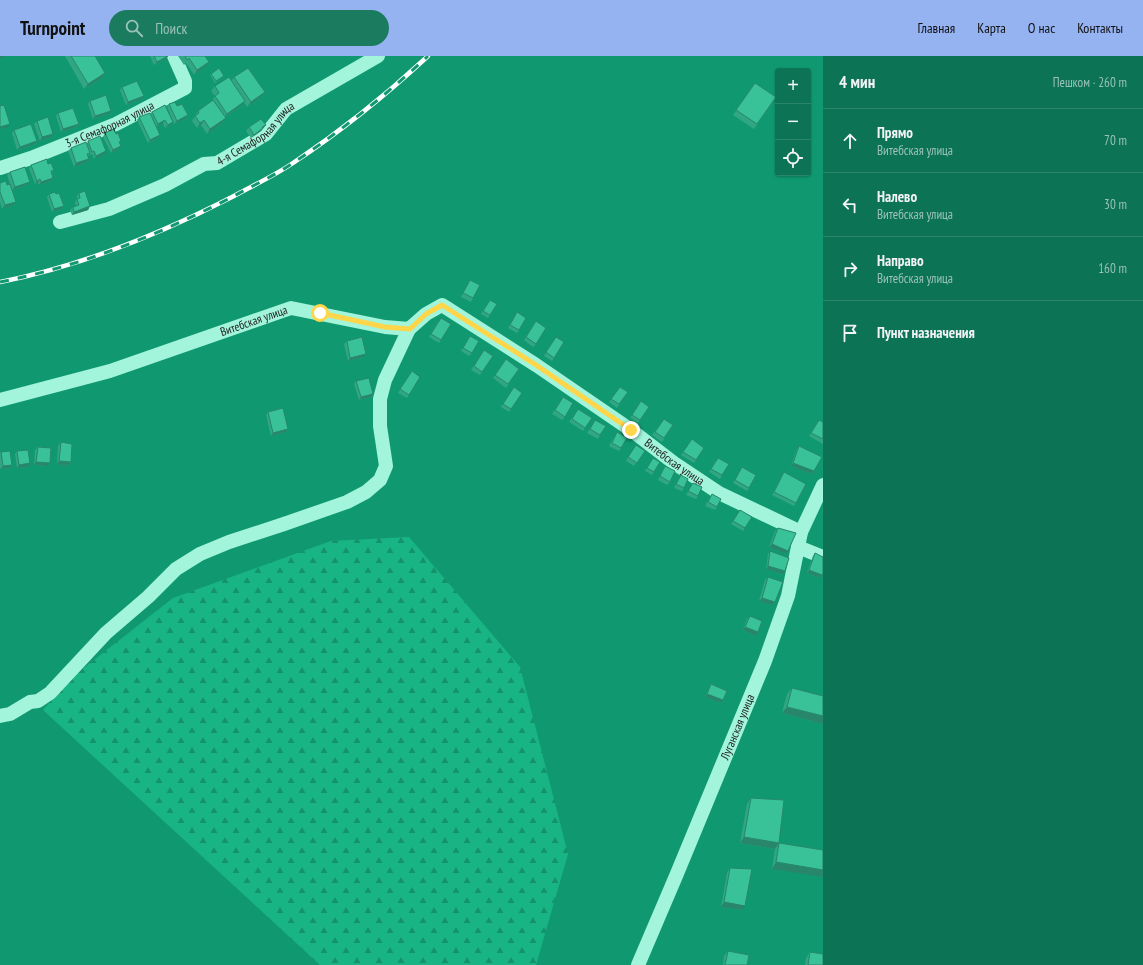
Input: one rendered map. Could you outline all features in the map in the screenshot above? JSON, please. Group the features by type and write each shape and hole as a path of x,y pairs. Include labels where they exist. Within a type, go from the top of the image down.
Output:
{"street":[{"name":"3-я Семафорная улица","path":"0,168 31,158 116,124 185,88 185,81 174,56"},
{"name":"4-я Семафорная улица","path":"60,222 109,209 165,186 204,164 217,163 266,134 286,109 378,56"},
{"name":"Витебская улица","path":"0,400 110,371 291,308 385,327 410,329 426,314 442,305 536,365 631,430 674,463 719,493 801,532"},
{"path":"0,716 10,714 30,702 38,701 50,693 106,633 148,597 176,569 200,554 229,542 347,502 366,492 380,480 386,466 380,426 380,399 385,380 410,329"},
{"name":"Луганская улица","path":"638,965 765,661 788,596 801,532 823,485"},
{"path":"798,547 823,557"}],"green space":[{"path":"409,537 520,667 568,854 536,965 320,965 43,710 71,678 173,598 331,541"}],"building":[{"path":"71,56 95,56 105,73 88,84"},
{"path":"154,56 168,56 157,62"},
{"path":"185,56 205,56 209,62 197,70 189,58 187,60"},
{"path":"219,68 224,76 216,81 211,74"},
{"path":"248,68 265,92 251,102 234,77"},
{"path":"229,77 245,101 227,114 215,96 219,93 215,86"},
{"path":"137,81 144,96 128,102 122,87"},
{"path":"755,83 775,96 757,124 736,110"},
{"path":"106,95 111,111 95,116 90,101"},
{"path":"213,100 226,118 210,129 204,120 200,123 195,116 199,113 198,111"},
{"path":"175,102 177,106 182,104 188,115 177,121 169,104"},
{"path":"4,105 10,124 0,127 0,106"},
{"path":"165,105 173,122 168,125 165,120 158,124 152,112"},
{"path":"73,108 79,124 63,129 58,113"},
{"path":"150,113 160,135 150,140 139,117"},
{"path":"48,117 53,134 42,137 37,121"},
{"path":"261,119 266,125 254,135 249,127"},
{"path":"31,124 37,141 20,147 14,130"},
{"path":"114,129 116,134 118,133 121,146 113,150 105,133"},
{"path":"100,136 106,151 96,156 94,151 92,152 88,141"},
{"path":"86,142 90,153 87,154 89,159 76,163 71,148"},
{"path":"47,159 48,164 51,163 54,170 51,171 53,178 41,182 40,179 37,181 31,165"},
{"path":"25,167 30,182 15,187 10,172"},
{"path":"6,181 7,185 10,184 16,202 5,205 0,192 0,183"},
{"path":"85,191 90,206 74,212 73,207 79,205 77,199 80,198 79,193"},
{"path":"55,192 56,194 59,193 64,206 54,209 49,194"},
{"path":"470,280 480,285 473,298 463,293"},
{"path":"490,300 497,304 490,315 483,311"},
{"path":"517,312 526,318 519,330 510,325"},
{"path":"441,318 451,324 441,340 431,334"},
{"path":"536,321 546,328 536,344 526,337"},
{"path":"470,336 479,341 472,353 463,348"},
{"path":"362,337 366,354 350,358 347,341"},
{"path":"556,337 564,342 554,358 546,352"},
{"path":"484,350 493,356 482,372 474,366"},
{"path":"506,359 519,369 508,384 495,375"},
{"path":"412,371 420,377 409,395 400,389"},
{"path":"369,378 373,394 361,397 356,381"},
{"path":"514,387 522,393 511,409 503,404"},
{"path":"620,387 628,392 619,404 611,399"},
{"path":"563,397 573,403 565,417 555,410"},
{"path":"641,401 649,407 640,420 632,415"},
{"path":"283,408 288,429 273,433 268,412"},
{"path":"578,409 592,418 585,428 572,419"},
{"path":"664,419 673,425 664,438 655,432"},
{"path":"595,420 606,426 600,435 590,429"},
{"path":"819,420 823,422 823,439 811,433"},
{"path":"617,432 627,438 621,448 612,443"},
{"path":"692,439 704,448 696,460 683,452"},
{"path":"61,442 72,444 71,462 59,461"},
{"path":"636,445 645,451 637,463 628,457"},
{"path":"799,446 822,457 814,471 793,463"},
{"path":"38,447 51,448 50,463 36,462"},
{"path":"28,450 30,463 19,465 17,451"},
{"path":"10,451 12,465 3,466 1,452"},
{"path":"653,458 660,462 654,472 647,468"},
{"path":"718,458 729,464 722,475 711,469"},
{"path":"665,466 675,471 670,482 660,476"},
{"path":"742,467 756,475 749,488 735,480"},
{"path":"784,472 806,484 796,503 774,492"},
{"path":"681,475 688,479 684,488 676,484"},
{"path":"693,483 702,487 698,496 688,491"},
{"path":"712,494 721,499 717,507 708,502"},
{"path":"740,510 752,517 745,528 733,521"},
{"path":"778,528 796,533 788,551 772,544"},
{"path":"770,551 789,558 785,571 768,566"},
{"path":"815,553 823,557 822,575 809,570"},
{"path":"768,577 783,582 775,602 762,598"},
{"path":"750,616 762,621 758,632 745,627"},
{"path":"711,684 727,691 723,700 707,694"},
{"path":"792,688 823,696 823,716 787,707"},
{"path":"751,798 784,800 779,843 744,837"},
{"path":"779,843 823,850 823,870 776,862"},
{"path":"730,868 752,869 745,906 724,902"},
{"path":"728,951 749,955 747,965 725,965"},
{"path":"810,952 823,954 823,965 808,965"}],"railway":[{"path":"0,282 60,267 119,248 204,211 263,181 311,151 346,125 396,85 428,56"}],"route":[{"path":"320,313 385,327 410,329 426,314 442,305 536,365 631,430"}]}
